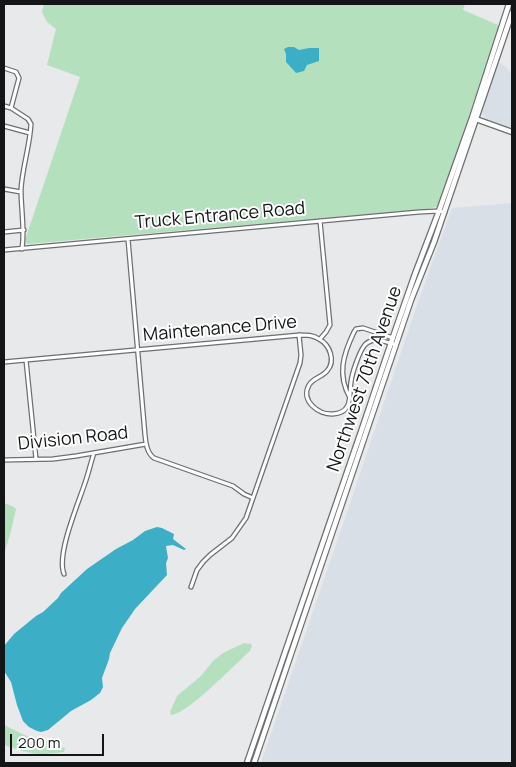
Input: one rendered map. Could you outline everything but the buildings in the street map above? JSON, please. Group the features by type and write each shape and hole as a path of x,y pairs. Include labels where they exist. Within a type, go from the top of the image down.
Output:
{"main road":[{"name":"Northwest 70th Avenue","path":"474,118 509,4"},
{"name":"Northwest 70th Avenue","path":"247,763 393,345 434,242 442,212 474,118 512,13"},
{"path":"474,118 512,132"},
{"name":"Northwest 70th Avenue","path":"254,763 393,345 393,338 414,274 442,212"}],"street":[{"path":"4,68 16,72 18,75 19,81 11,108"},
{"path":"4,106 11,108 31,124 21,192 24,230 22,249"},
{"path":"4,126 30,133"},
{"path":"4,189 21,192"},
{"name":"Truck Entrance Road","path":"4,250 320,221 442,212"},
{"path":"320,221 330,325 320,340"},
{"path":"4,232 24,230"},
{"path":"128,239 148,451 154,458 233,486 253,498"},
{"path":"350,398 342,372 346,353 354,332 363,328 393,338"},
{"path":"191,587 197,570 203,562 229,541 243,523 300,362 299,335"},
{"name":"Maintenance Drive","path":"4,362 308,335 320,340 329,350 332,358 328,370 309,385 307,394 310,404 316,410 328,414 341,413 349,404 350,398"},
{"path":"350,398 352,377 365,345 376,340 393,345"},
{"path":"26,360 36,458"},
{"name":"Division Road","path":"4,460 53,459 146,444"},
{"path":"64,574 61,564 66,540 94,453"}],"shaded area":[{"path":"498,62 507,68 512,75 512,129 486,119 482,113 483,104"},
{"path":"512,203 512,763 261,763 452,208"}],"green space":[{"path":"44,4 465,4 463,10 499,27 439,204 436,207 27,244 25,240 80,77 47,65 56,29 47,22 42,12"},
{"path":"4,503 16,509 4,554"},
{"path":"244,643 251,644 250,651 200,698 171,715 170,712 177,696 201,676 213,661 223,653"},
{"path":"4,725 31,738 65,748 64,752 34,753 5,745"}],"water":[{"path":"294,47 299,50 319,48 319,61 307,65 304,71 296,73 286,62 284,49"},
{"path":"157,527 174,534 173,539 186,549 184,550 173,545 166,546 168,558 166,563 167,575 135,609 122,628 110,653 102,678 103,687 100,693 71,711 48,730 41,732 29,727 23,721 11,682 4,671 4,646 14,634 43,612 87,569 145,531"}]}
